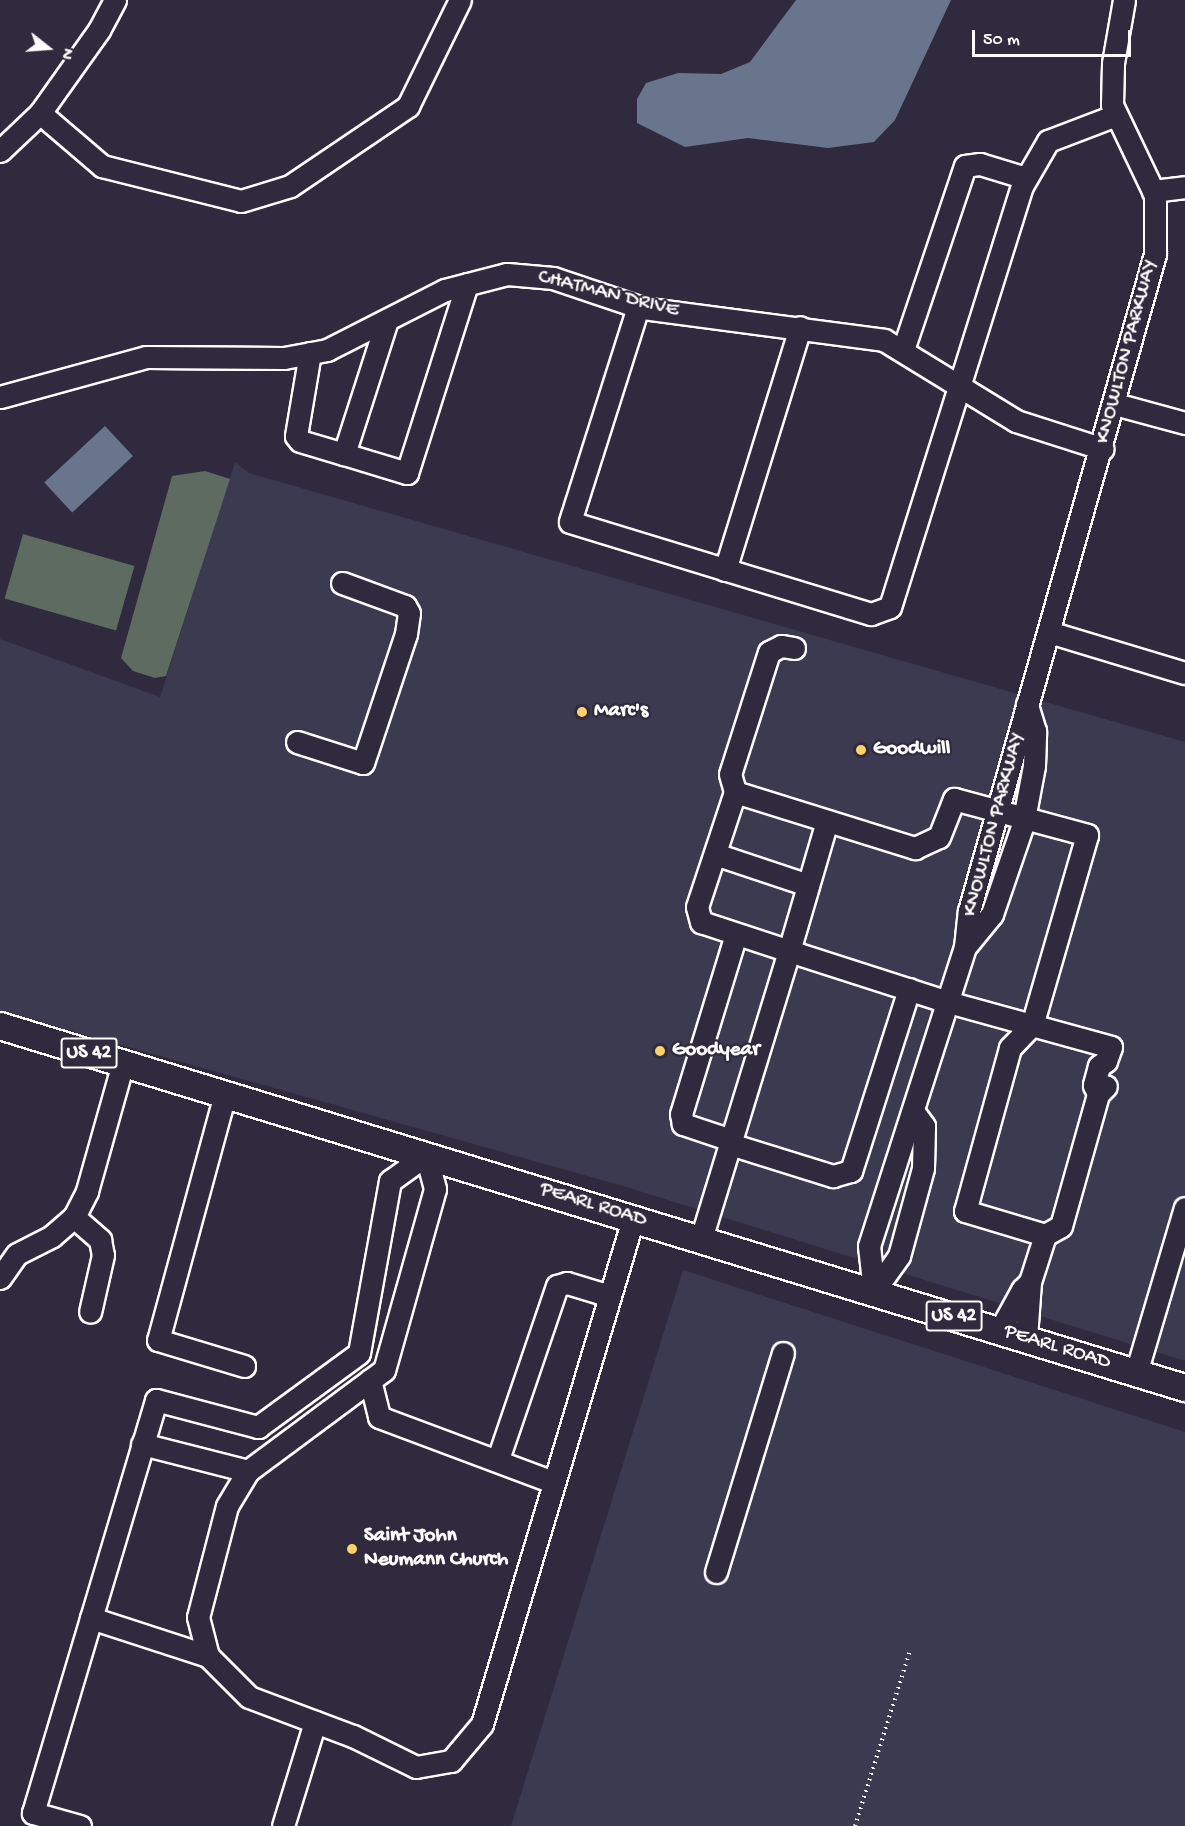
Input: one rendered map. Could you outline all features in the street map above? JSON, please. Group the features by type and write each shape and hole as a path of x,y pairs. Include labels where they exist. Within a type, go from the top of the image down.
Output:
{"main road":[{"name":"PEARL ROAD","path":"0,1026 874,1291 1185,1388"}],"street":[{"path":"0,151 40,113 99,30 115,0"},
{"path":"40,113 102,166 241,201 290,186 408,106 460,0"},
{"name":"KNOWLTON PARKWAY","path":"874,1291 869,1246 904,1129 913,1111 965,947 969,911 1115,404 1155,254 1153,191 1112,105 1113,63 1124,0"},
{"path":"638,307 570,522 871,614 890,607 959,383 1026,178 1048,141 1116,115"},
{"path":"903,350 965,166 980,164 1026,178"},
{"path":"1153,191 1185,187"},
{"name":"CHATMAN DRIVE","path":"0,398 146,357 284,358 327,350 445,290 507,274 553,278 638,307 884,340 959,383 1016,421 1102,449"},
{"path":"310,353 296,436 300,441 407,473 467,284"},
{"path":"344,454 387,320"},
{"path":"725,570 800,327"},
{"path":"1115,404 1185,423"},
{"path":"297,742 363,763 406,634 409,613 405,606 342,584"},
{"path":"1049,632 1185,673"},
{"path":"794,648 781,646 769,652 730,774 735,792 698,907 701,922 948,1002 1032,1025 1108,1054 1099,1066 1094,1085 1098,1094 1061,1226 1045,1235 1030,1282 1026,1338"},
{"name":"KNOWLTON PARKWAY","path":"965,947 992,914 1025,817 1035,754 1035,731 1027,704"},
{"path":"735,792 915,848 939,837 954,799 1087,835 1032,1025 1010,1048 965,1211 1045,1235"},
{"path":"700,1239 827,821"},
{"path":"715,854 808,885"},
{"path":"736,934 681,1114 683,1125 833,1176 852,1171 909,989"},
{"path":"0,1278 17,1254 52,1236 74,1217 87,1191 123,1063"},
{"path":"225,1094 158,1340 244,1366"},
{"path":"874,1291 899,1256 923,1168 924,1126 913,1111"},
{"path":"80,1826 33,1813 156,1400 258,1426 359,1353 390,1181 426,1155 435,1189 377,1375 379,1417 554,1482"},
{"path":"1136,1373 1185,1208"},
{"path":"74,1217 100,1240 103,1255 90,1312"},
{"path":"91,1618 208,1656 249,1697 315,1722 416,1767 451,1761 482,1724 633,1219"},
{"path":"1000,1330 1022,1290 1030,1282"},
{"path":"498,1460 557,1286 567,1283 610,1296"},
{"path":"359,1353 377,1375"},
{"path":"716,1572 783,1353"},
{"path":"208,1656 198,1617 227,1506 248,1471 377,1375"},
{"path":"142,1444 248,1471"},
{"path":"283,1826 315,1722"}],"path":[{"path":"855,1826 910,1650"}],"shaded area":[{"path":"235,462 249,473 1185,742 1185,1361 623,1186 0,1011 0,639 160,697"},
{"path":"683,1270 1185,1432 1185,1826 511,1826"}],"green space":[{"path":"205,471 230,479 166,676 155,678 133,671 121,658 172,476"},
{"path":"23,534 135,566 116,630 5,598"}],"water":[{"path":"796,0 951,0 895,120 874,142 828,148 748,138 685,147 637,123 637,99 646,83 678,73 721,74 750,62"},
{"path":"105,426 133,456 72,513 44,483"}],"place":[{"name":"Marc's","path":"582,712"},
{"name":"Goodwill","path":"861,750"},
{"name":"Goodyear","path":"660,1051"},
{"name":"Saint John Neumann Church","path":"352,1549"}]}
